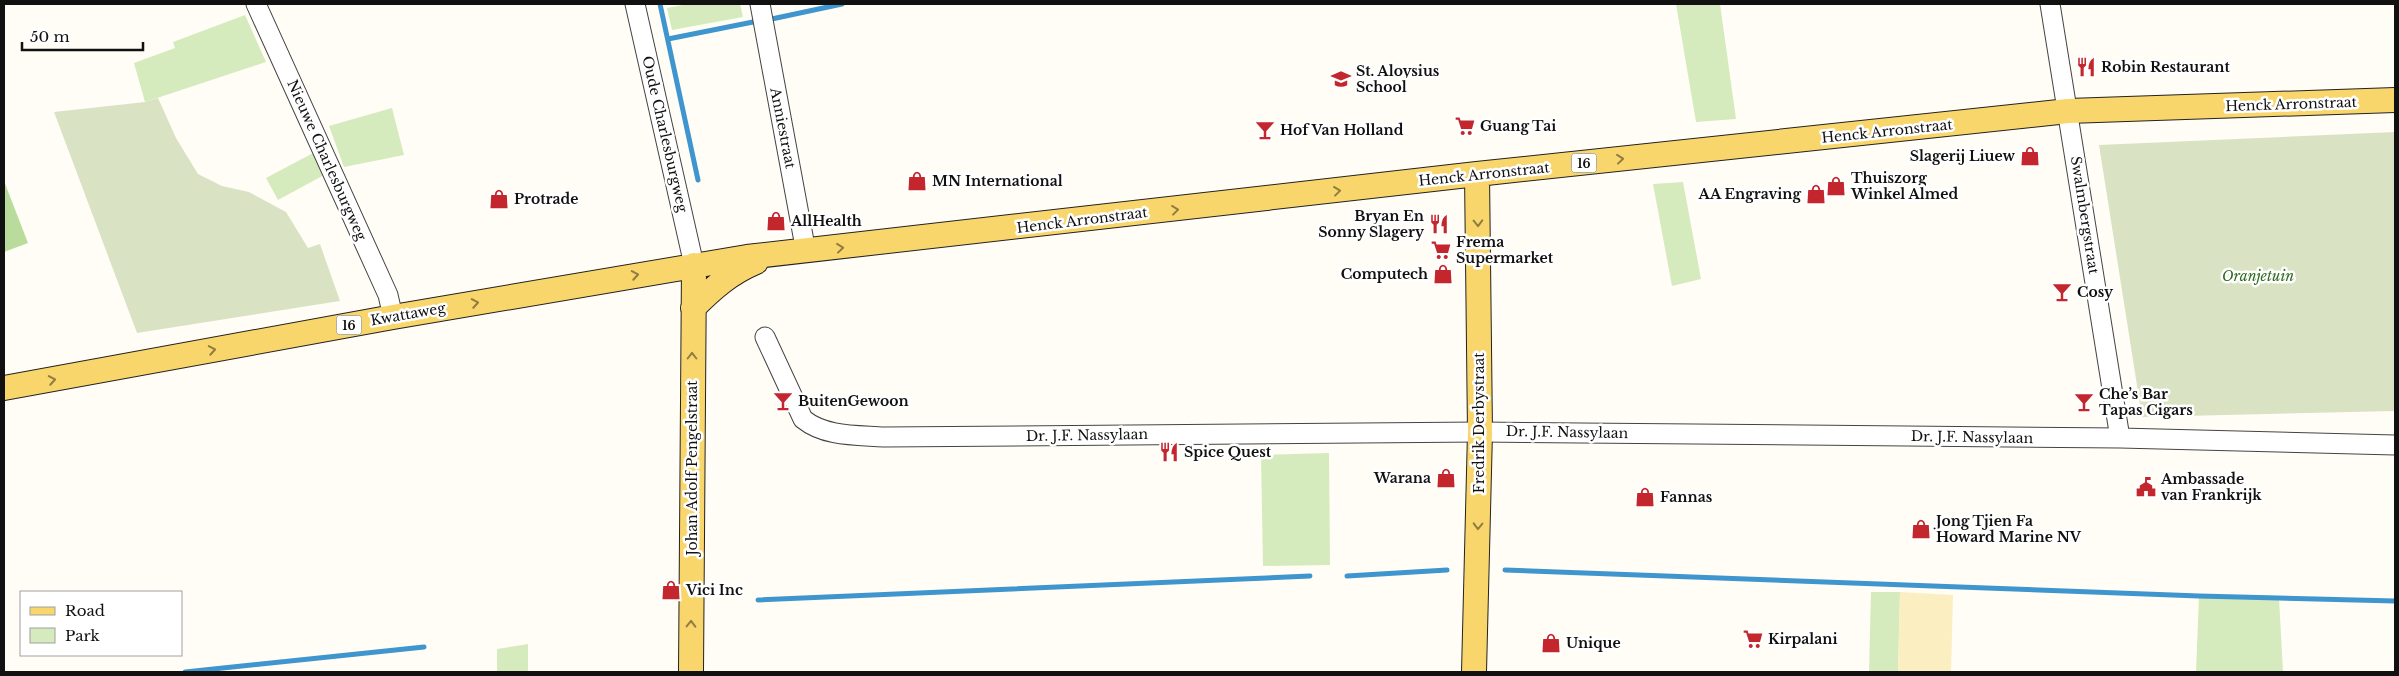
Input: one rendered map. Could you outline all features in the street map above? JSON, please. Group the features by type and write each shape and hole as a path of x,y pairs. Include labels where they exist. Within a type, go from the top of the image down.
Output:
{"main road":[{"name":"Henck Arronstraat","path":"694,264 1477,174 2068,111 2395,100"},
{"name":"Fredrik Derbystraat","path":"1474,672 1480,432 1477,174"},
{"path":"693,308 726,278 739,269 774,254"},
{"name":"Kwattaweg","path":"4,388 694,264"},
{"name":"Johan Adolf Pengelstraat","path":"690,672 694,264"}],"street":[{"name":"Nieuwe Charlesburgweg","path":"256,4 388,295 393,317"},
{"name":"Oude Charlesburgweg","path":"635,4 694,264"},
{"name":"Anniestraat","path":"760,4 806,252"},
{"name":"Swalmbergstraat","path":"2050,4 2120,438"},
{"name":"Dr. J.F. Nassylaan","path":"765,336 803,419 814,427 827,432 884,437 1480,432 2120,438 2395,445"}],"green space":[{"path":"688,4 740,4 743,17 672,30 667,8"},
{"path":"1676,4 1720,4 1736,119 1696,122"},
{"path":"245,15 266,62 145,102 134,63 175,48 173,42"},
{"path":"158,98 176,138 198,174 222,186 249,192 286,212 308,248 320,244 340,301 137,333 54,112 145,102"},
{"path":"392,108 404,155 344,167 329,126"},
{"name":"Oranjetuin","path":"2395,132 2395,411 2142,417 2099,145"},
{"path":"315,152 326,174 278,200 266,178"},
{"path":"4,181 28,243 4,252"},
{"path":"1683,182 1701,279 1672,286 1653,184"},
{"path":"1329,453 1330,565 1263,566 1261,455"},
{"path":"1871,592 1900,592 1898,672 1869,672"},
{"path":"2199,596 2279,598 2283,672 2196,672"},
{"path":"528,644 528,672 497,672 497,649"}],"sand":[{"path":"1900,592 1953,595 1951,672 1898,672"}],"waterway":[{"path":"660,4 698,180"},
{"path":"767,20 842,4"},
{"path":"668,39 758,21"},
{"path":"1347,576 1447,570"},
{"path":"1505,570 2199,596 2395,601"},
{"path":"758,600 1310,576"},
{"path":"185,672 424,647"}],"place":[{"name":"Robin Restaurant","path":"2086,67"},
{"name":"St. Aloysius School","path":"1341,79"},
{"name":"Guang Tai","path":"1465,126"},
{"name":"Hof Van Holland","path":"1265,130"},
{"name":"Slagerij Liuew","path":"2030,156"},
{"name":"MN International","path":"917,181"},
{"name":"Thuiszorg Winkel Almed","path":"1836,186"},
{"name":"AA Engraving","path":"1816,194"},
{"name":"Protrade","path":"499,199"},
{"name":"AllHealth","path":"776,221"},
{"name":"Bryan En Sonny Slagery","path":"1439,224"},
{"name":"Frema Supermarket","path":"1441,250"},
{"name":"Computech","path":"1443,274"},
{"name":"Cosy","path":"2062,292"},
{"name":"BuitenGewoon","path":"783,401"},
{"name":"Che’s Bar Tapas Cigars","path":"2084,402"},
{"name":"Spice Quest","path":"1169,452"},
{"name":"Warana","path":"1446,478"},
{"name":"Ambassade van Frankrijk","path":"2146,487"},
{"name":"Fannas","path":"1645,497"},
{"name":"Jong Tjien Fa Howard Marine NV","path":"1921,529"},
{"name":"Vici Inc","path":"671,590"},
{"name":"Kirpalani","path":"1753,639"},
{"name":"Unique","path":"1551,643"}]}
